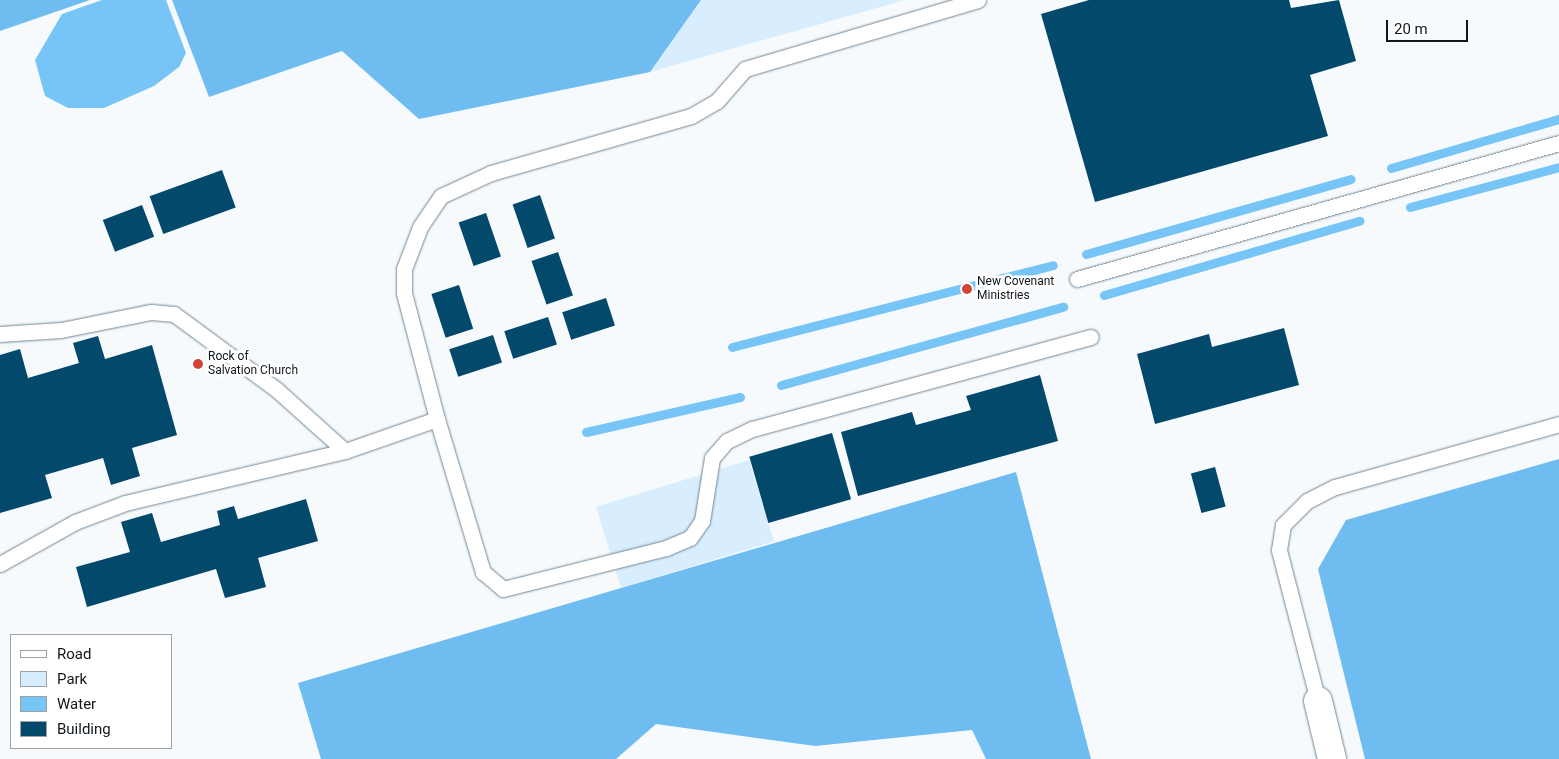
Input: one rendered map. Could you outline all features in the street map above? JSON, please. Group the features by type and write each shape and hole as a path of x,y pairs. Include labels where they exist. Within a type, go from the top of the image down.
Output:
{"street":[{"path":"1318,701 1332,759"}],"lane":[{"path":"978,0 745,69 717,101 691,116 491,173 440,196 420,227 404,268 404,293 437,419 483,572 503,589 666,548 690,538 702,521 712,458 727,441 752,429 1091,337"},
{"path":"1077,279 1559,143"},
{"path":"0,334 61,330 151,312 174,314 277,390 345,451"},
{"path":"0,564 75,522 125,503 345,451 437,419"},
{"path":"1318,701 1279,550 1283,525 1307,501 1335,487 1559,424"}],"green space":[{"path":"701,0 905,0 650,72"},
{"path":"749,460 774,541 621,588 596,507"}],"shaded area":[{"path":"0,0 90,0 0,31"},
{"path":"172,0 701,0 650,72 419,119 342,51 209,97"},
{"path":"1559,459 1559,759 1365,759 1318,569 1346,520"},
{"path":"1016,472 1091,759 986,759 972,730 815,746 656,724 616,759 321,759 298,683"}],"water":[{"path":"102,0 166,0 186,53 179,67 154,86 104,108 68,108 45,96 35,60 62,14"}],"building":[{"path":"1089,0 1289,0 1291,8 1339,0 1356,61 1310,75 1328,136 1095,202 1041,14"},
{"path":"222,170 236,208 163,234 150,196"},
{"path":"540,195 555,238 528,248 513,204"},
{"path":"142,205 154,237 115,252 103,220"},
{"path":"486,213 501,256 474,266 459,222"},
{"path":"558,252 573,295 547,305 532,261"},
{"path":"459,285 473,329 446,338 431,294"},
{"path":"606,298 615,326 571,340 562,312"},
{"path":"548,317 557,345 513,359 504,331"},
{"path":"1284,328 1299,385 1155,424 1137,354 1209,334 1212,347"},
{"path":"493,335 502,363 458,377 449,349"},
{"path":"98,336 105,359 152,345 177,435 132,448 140,476 111,485 103,458 45,475 52,498 0,513 0,355 20,349 28,378 79,363 73,343"},
{"path":"1040,375 1058,441 858,496 841,432 912,412 916,425 971,410 966,396"},
{"path":"832,433 851,499 768,523 749,457"},
{"path":"1215,467 1226,507 1201,513 1191,473"},
{"path":"306,499 318,541 258,558 266,587 225,598 216,569 87,607 76,567 130,552 121,522 152,513 161,542 220,525 217,511 234,506 238,519"}],"waterway":[{"path":"1391,168 1559,119"},
{"path":"1410,207 1559,167"},
{"path":"1086,254 1351,179"},
{"path":"1104,295 1359,221"},
{"path":"732,347 1053,265"},
{"path":"781,385 1063,307"},
{"path":"586,432 740,397"}],"place":[{"name":"New Covenant Ministries","path":"967,289"},
{"name":"Rock of Salvation Church","path":"198,364"}]}
